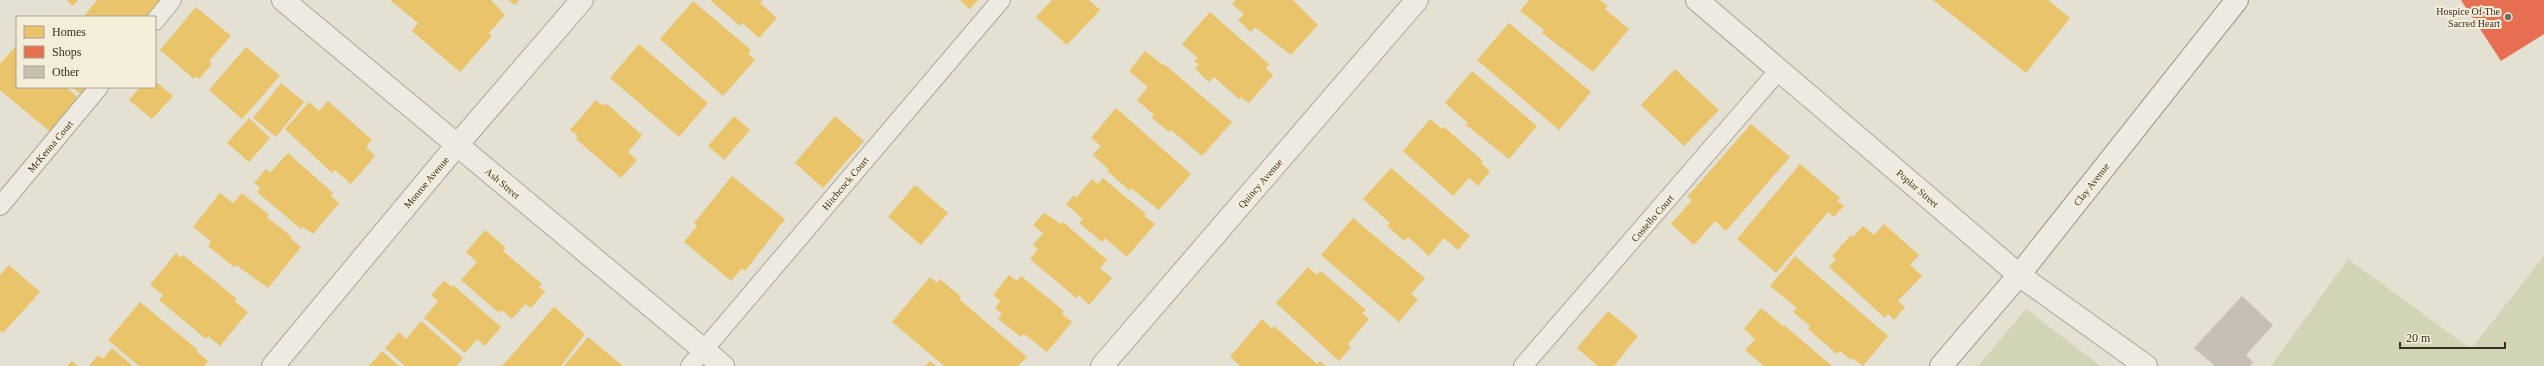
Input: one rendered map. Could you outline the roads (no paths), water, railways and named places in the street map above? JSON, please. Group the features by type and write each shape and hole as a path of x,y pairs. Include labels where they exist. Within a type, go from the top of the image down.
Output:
{"street":[{"name":"Ash Street","path":"283,0 723,366"},
{"name":"Monroe Avenue","path":"273,366 457,144 582,0"},
{"name":"Quincy Avenue","path":"1102,366 1417,0"},
{"name":"Poplar Street","path":"1697,0 1780,69 2019,275 2146,366"},
{"name":"Clay Avenue","path":"1941,366 2019,275 2238,0"}],"lane":[{"path":"156,19 172,0"},
{"name":"Hitchcock Court","path":"690,366 1001,0"},
{"name":"Costello Court","path":"1523,366 1780,69"},
{"name":"McKenna Court","path":"0,206 98,88"}],"place":[{"name":"Hospice Of The Sacred Heart","path":"2508,17"}]}
